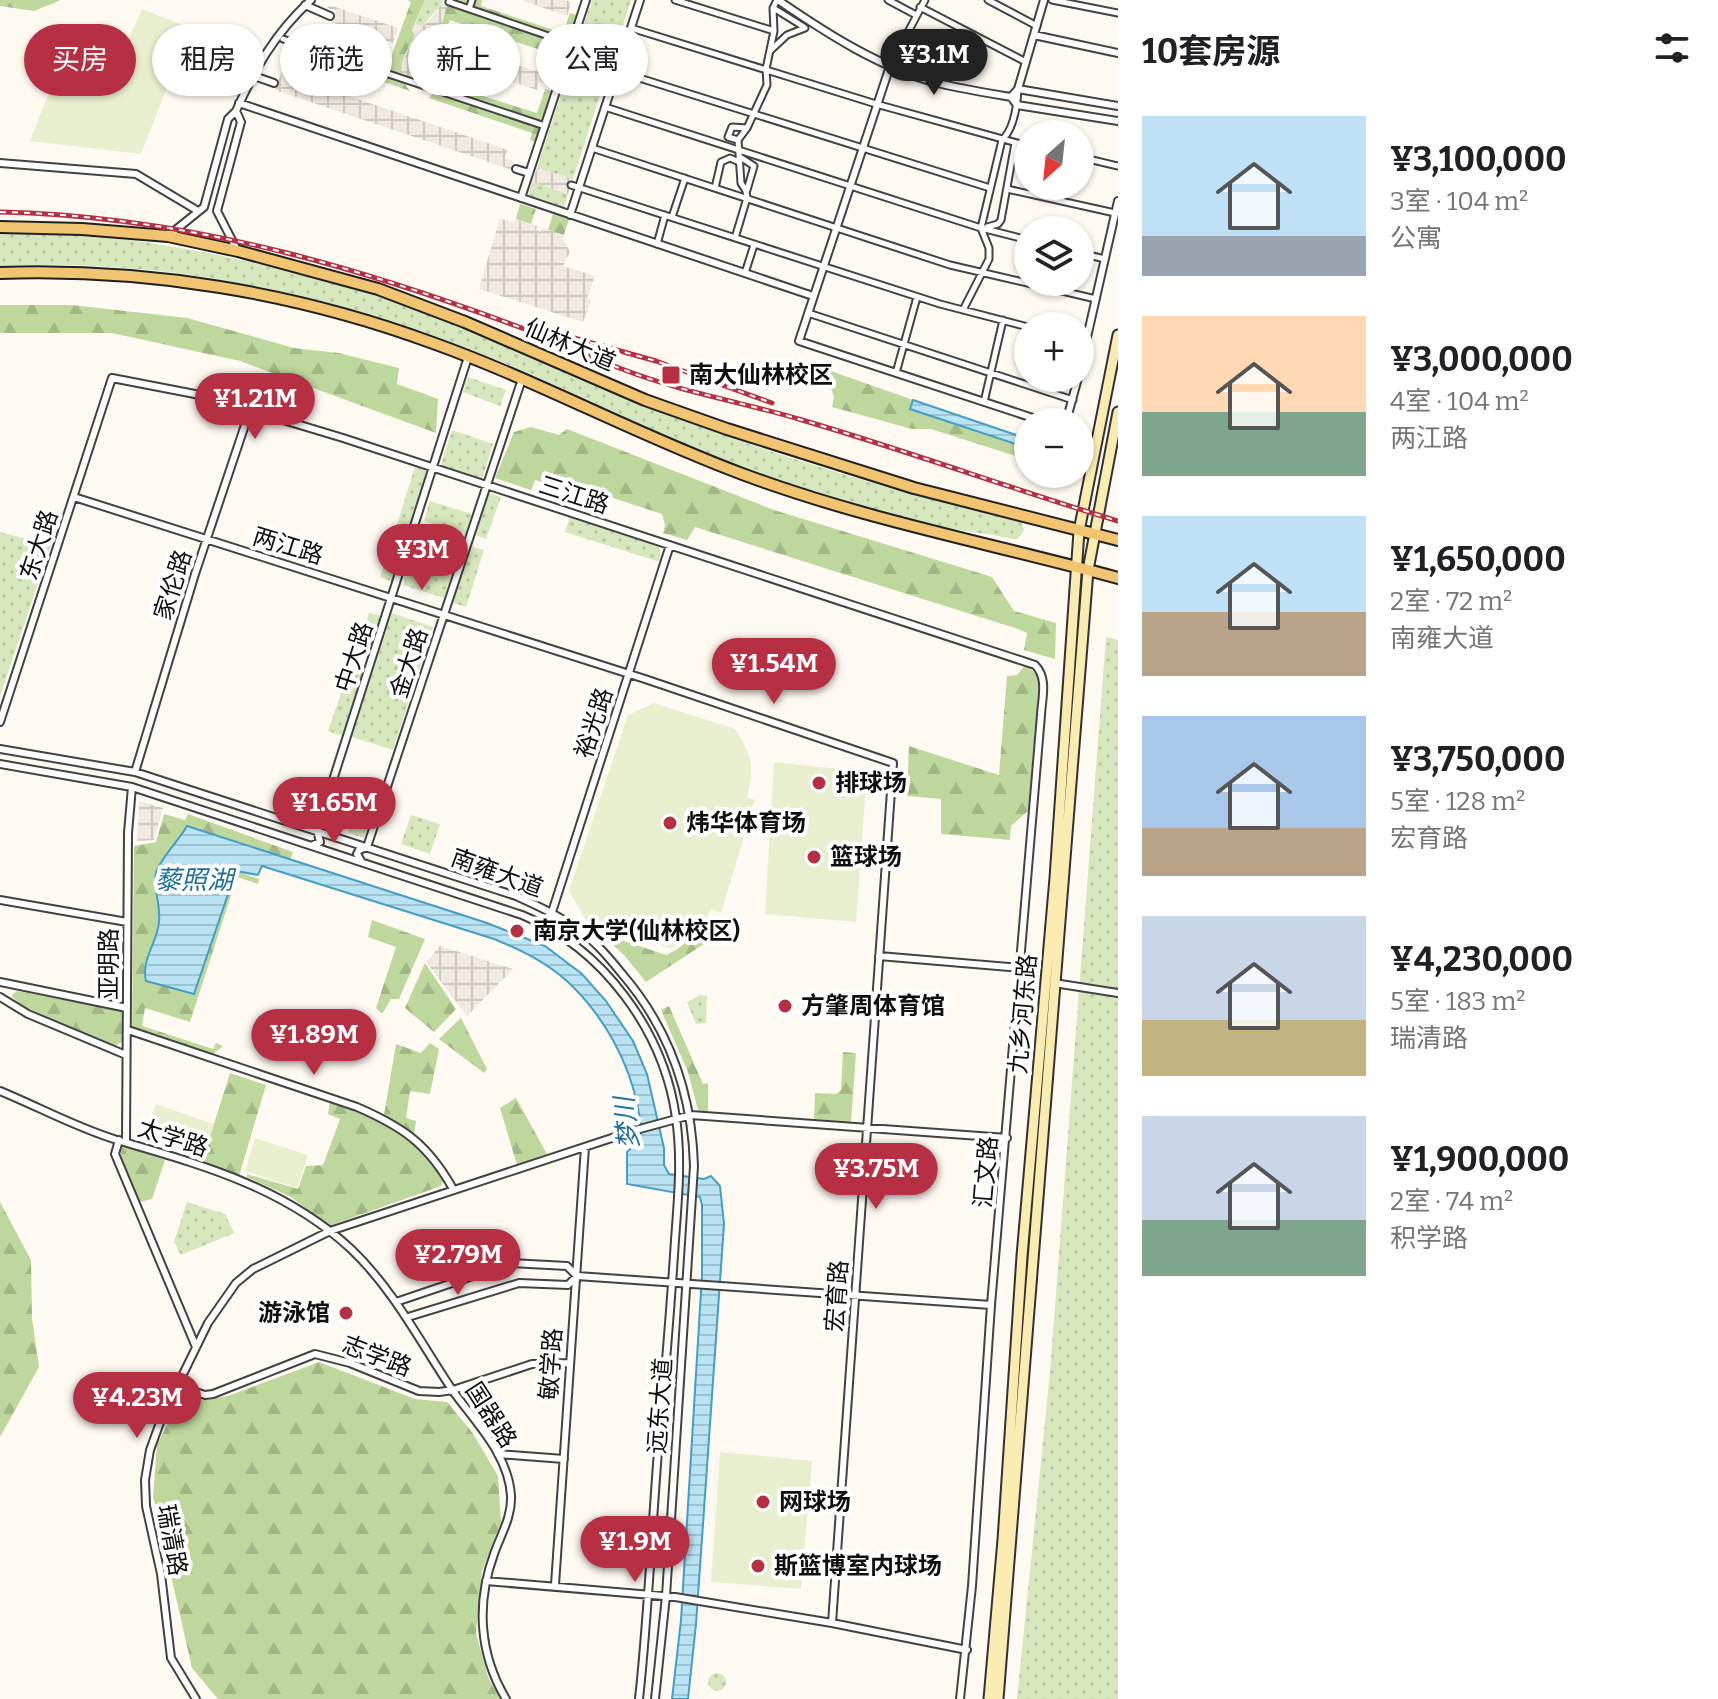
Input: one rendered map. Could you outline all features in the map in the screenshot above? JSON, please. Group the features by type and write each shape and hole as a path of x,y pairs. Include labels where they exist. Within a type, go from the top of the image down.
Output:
{"main road":[{"name":"仙林大道","path":"0,227 168,236 238,251 378,289 465,322 645,400 767,442 914,488 1118,540"},
{"name":"仙林大道","path":"0,273 77,271 232,289 373,322 522,379 731,469 829,504 1118,578"},
{"name":"九乡河东路","path":"989,1699 1022,1256 1055,878 1079,531 1118,335"},
{"name":"九乡河东路","path":"998,1699 1088,570 1118,412"}],"street":[{"path":"450,0 536,32"},
{"path":"469,9 472,0"},
{"path":"578,24 586,0"},
{"path":"632,24 640,0"},
{"path":"675,0 774,31"},
{"path":"747,194 741,183 738,140 767,85 766,69 774,31 773,8 777,0 815,26 890,66 936,83 1011,97 1017,105 1118,121"},
{"path":"888,0 916,15"},
{"path":"925,0 890,66 799,341 1014,412"},
{"path":"988,0 1037,26"},
{"path":"963,310 989,259 989,248 981,228 1002,140 1007,135 1017,105 1018,89 1044,0"},
{"path":"1052,0 1118,13"},
{"path":"264,57 275,37 308,3 330,16"},
{"path":"920,7 1026,62"},
{"path":"571,8 582,12"},
{"path":"769,52 787,35 805,28 773,8"},
{"path":"648,33 876,104 1014,143"},
{"path":"1034,35 1118,53"},
{"path":"392,75 545,126"},
{"path":"264,80 274,83"},
{"path":"648,81 990,188"},
{"path":"1011,97 1018,89"},
{"path":"1018,89 1118,106"},
{"path":"168,236 204,207 228,119 243,96"},
{"path":"521,198 554,96"},
{"path":"570,215 575,186 592,148 609,96"},
{"path":"239,103 813,296"},
{"path":"605,107 739,156 1014,236"},
{"path":"236,111 241,122 217,211 238,251"},
{"path":"738,140 728,137 732,127 747,128"},
{"path":"592,148 715,188 747,194 835,228 982,273 1096,299"},
{"path":"981,228 998,224 1014,149"},
{"path":"715,188 721,162 739,156 754,166 735,238"},
{"path":"1094,160 1118,166"},
{"path":"0,163 136,174 198,211"},
{"path":"516,169 529,173"},
{"path":"657,244 685,178"},
{"path":"575,186 917,297 1014,323"},
{"path":"1007,189 1115,213"},
{"path":"1092,312 1118,201"},
{"path":"745,273 754,245"},
{"path":"1094,256 1105,259"},
{"path":"896,373 917,297"},
{"path":"808,313 1073,400"},
{"path":"984,402 1003,320"},
{"name":"中大路","path":"313,845 320,842 317,830 468,357"},
{"name":"三江路","path":"112,378 200,395 250,410 1021,660"},
{"name":"东大路","path":"0,722 112,378"},
{"name":"金大路","path":"361,861 359,850 367,847 522,379"},
{"path":"1070,408 1075,392"},
{"name":"家伦路","path":"135,772 250,410"},
{"name":"两江路","path":"74,497 628,673 893,763 881,936"},
{"name":"裕光路","path":"543,924 552,912 670,545"},
{"name":"汇文路","path":"960,1699 967,1650 991,1305 1044,679 1035,665 1021,660"},
{"name":"南雍大道","path":"0,749 135,772 516,896 552,912 600,947 645,1000 669,1043 691,1115"},
{"name":"南雍大道","path":"0,764 132,787 543,924 567,938 625,994 656,1051 674,1119"},
{"name":"亚明路","path":"132,787 128,833 128,1030 123,1141 115,1154 196,1347"},
{"path":"0,900 127,922"},
{"name":"宏育路","path":"832,1623 881,936"},
{"path":"879,956 1020,968"},
{"path":"0,982 127,1008"},
{"path":"1054,983 1118,993"},
{"path":"0,997 28,1014 126,1055"},
{"path":"633,1008 645,1000"},
{"path":"128,1030 379,1117 407,1133 431,1154 453,1189"},
{"name":"太学路","path":"0,1091 74,1124 268,1191 296,1206 330,1231"},
{"name":"瑞清路","path":"196,1699 171,1658 161,1574 146,1506 145,1480 150,1450 196,1347 220,1302 253,1269 330,1231 636,1130 691,1115 1007,1138"},
{"name":"远东大道","path":"655,1699 666,1596 687,1283 694,1166 691,1115"},
{"name":"远东大道","path":"639,1699 650,1594 656,1470 673,1282 679,1165 674,1119"},
{"name":"敏学路","path":"555,1585 585,1147"},
{"name":"国器路","path":"330,1231 381,1282 408,1317 453,1390 498,1454 511,1495 508,1519 486,1581 482,1629 486,1655 506,1699"},
{"path":"396,1302 511,1263 567,1266 577,1276 991,1305"},
{"path":"408,1317 519,1283 568,1285 577,1276"},
{"name":"志学路","path":"177,1386 205,1395 213,1394 315,1354 350,1363 419,1391 453,1390 532,1364 569,1363"},
{"path":"498,1454 564,1459"},
{"path":"486,1581 704,1601 967,1650"}],"green space":[{"path":"0,0 61,0 34,11 0,6"},
{"path":"407,0 425,0 415,24 408,24 408,48 401,79 408,90 392,85 392,54 411,2"},
{"path":"425,0 444,0 425,24 415,24"},
{"path":"450,0 482,0 481,6 536,24 536,48 520,43 520,24 462,24 450,20 448,24 440,24 446,7 451,4"},
{"path":"592,0 631,0 623,24 584,24"},
{"path":"142,9 180,24 152,24 152,96 164,96 141,154 30,141 48,96 136,96 135,24"},
{"path":"570,13 578,15 575,24 566,24"},
{"path":"482,96 537,113 543,96 552,96 537,143 530,140 532,133 429,98"},
{"path":"561,96 600,96 573,179 537,168"},
{"path":"532,182 568,194 564,208 532,200 528,196"},
{"path":"520,204 536,209 531,224 516,219"},
{"path":"553,214 569,219 564,235 548,230"},
{"path":"0,233 105,237 182,248 259,264 383,298 461,325 690,423 829,470 1018,520 1024,531 1018,539 1013,539 929,525 816,494 692,447 461,346 333,304 267,288 134,269 67,265 0,266"},
{"path":"0,305 72,305 187,318 294,348 339,353 399,368 397,384 438,399 436,433 240,361 112,333 0,333"},
{"path":"797,359 913,400 910,409 1014,443 1014,456 931,429 912,429 832,407 834,397 830,386 791,373"},
{"path":"468,377 506,390 500,406 463,392"},
{"path":"531,427 559,435 567,429 774,510 992,577 1014,611 1056,623 1055,659 1024,650 1027,633 1018,629 695,527 687,540 663,533 665,525 662,514 582,488 573,502 562,499 565,489 535,480 531,490 495,478 514,432"},
{"path":"452,430 493,444 482,479 441,465"},
{"path":"415,467 428,471 407,539 394,534"},
{"path":"489,493 501,497 486,539 475,535"},
{"path":"430,501 472,514 465,534 424,521"},
{"path":"570,517 658,546 660,562 565,532"},
{"path":"423,525 464,538 444,598 403,585"},
{"path":"0,532 51,545 0,696"},
{"path":"471,546 484,550 466,607 453,603"},
{"path":"389,551 402,555 393,582 380,577"},
{"path":"369,613 381,616 372,647 360,643"},
{"path":"392,613 433,627 393,750 352,737"},
{"path":"1106,637 1118,640 1118,1699 1017,1699 1050,1372"},
{"path":"1025,665 1039,676 1028,811 1011,826 1010,840 941,834 941,799 907,796 909,746 999,775 1007,676 1017,675"},
{"path":"350,668 364,673 343,736 328,731"},
{"name":"炜华体育场","path":"654,703 735,729 750,761 747,797 755,800 721,913 711,909 695,934 669,948 588,923 569,891 628,715"},
{"name":"篮球场","path":"774,762 867,772 856,922 765,914"},
{"path":"330,810 346,816 341,831 325,825"},
{"path":"164,814 185,820 188,814 293,852 290,860 187,827 161,863 160,918 157,939 148,952 146,981 194,994 236,871 259,879 258,884 237,877 190,1022 145,1008 142,1026 213,1049 216,1043 223,1046 212,1055 132,1028 134,846 156,842"},
{"path":"411,815 440,824 430,854 401,844"},
{"path":"352,819 369,824 364,838 348,833"},
{"path":"372,920 425,939 399,999 391,999 382,1014 376,1008 396,947 368,937"},
{"path":"710,924 716,936 646,982 624,955 600,933 666,955"},
{"path":"425,963 456,1009 434,1032 405,1008"},
{"path":"17,991 122,1011 122,1042 115,1046 23,1006 11,996"},
{"path":"700,995 707,996 706,1023 696,1024 687,1002"},
{"path":"669,1006 703,1084 708,1083 708,1112 698,1110 688,1072 661,1010"},
{"path":"461,1018 487,1069 484,1073 439,1039"},
{"path":"430,1043 439,1049 430,1094 410,1091 406,1118 416,1121 414,1135 384,1115 396,1044 421,1053"},
{"path":"843,1052 856,1053 851,1123 814,1119 815,1093 836,1094 841,1090"},
{"path":"230,1073 266,1085 239,1176 202,1162"},
{"path":"516,1098 547,1154 517,1165 500,1108"},
{"path":"330,1101 379,1123 409,1141 434,1166 443,1182 441,1186 329,1226 291,1197 247,1177 247,1174 298,1189 306,1166 323,1165 340,1119 328,1114"},
{"path":"156,1104 214,1124 203,1156 145,1137"},
{"path":"255,1138 308,1155 297,1188 245,1171"},
{"path":"126,1146 165,1160 152,1199 139,1202 120,1157 122,1148"},
{"path":"0,1202 31,1260 32,1318 39,1367 0,1437"},
{"path":"187,1202 225,1214 234,1233 181,1255 174,1242"},
{"path":"319,1362 415,1399 447,1402 472,1432 498,1476 501,1522 482,1571 476,1633 488,1677 500,1699 218,1699 192,1668 153,1496 157,1444 182,1397 205,1400 228,1396"},
{"name":"网球场","path":"720,1452 812,1461 801,1589 711,1582"},
{"path":"717,1673 726,1682 717,1691 708,1682"}],"shaded area":[{"path":"444,0 450,0 452,3 446,8 442,24 425,24"},
{"path":"521,0 566,0 571,3 567,16"},
{"path":"329,5 386,24 337,24 331,22 335,11 328,8"},
{"path":"392,26 398,28 392,43"},
{"path":"408,50 408,81 401,79 402,62"},
{"path":"520,66 536,71 536,90 520,84"},
{"path":"293,96 349,96 508,150 505,158 515,162 512,170"},
{"path":"537,168 573,179 568,194 532,182"},
{"path":"500,218 537,226 536,230 541,232 542,228 564,235 570,252 563,266 595,276 583,322 479,289"},
{"path":"139,801 163,808 154,840 137,841"},
{"path":"440,946 513,969 467,1016 426,962"}],"water":[{"path":"913,400 1014,434 1014,443 910,409"},
{"name":"藜照湖","path":"187,826 487,923 545,946 582,974 606,1001 633,1041 647,1074 664,1148 664,1165 669,1174 704,1179 711,1176 720,1186 724,1224 688,1699 672,1699 681,1620 702,1275 702,1205 700,1197 627,1184 627,1152 637,1141 641,1126 634,1090 613,1040 592,1009 568,982 523,952 494,939 262,866 258,875 236,871 194,994 146,981 147,958 159,922 156,873"}],"railway":[{"path":"0,212 145,224 216,237 356,272 493,317 644,377 842,432 1118,521"},
{"path":"567,336 656,361 772,403"}],"place":[{"name":"南大仙林校区","path":"671,375"},
{"name":"排球场","path":"819,783"},
{"name":"炜华体育场","path":"670,823"},
{"name":"篮球场","path":"814,857"},
{"name":"南京大学(仙林校区)","path":"517,931"},
{"name":"方肇周体育馆","path":"785,1006"},
{"name":"游泳馆","path":"346,1313"},
{"name":"网球场","path":"763,1502"},
{"name":"斯篮博室内球场","path":"758,1566"}],"water label":[{"name":"梦川","path":"627,1123"}]}
